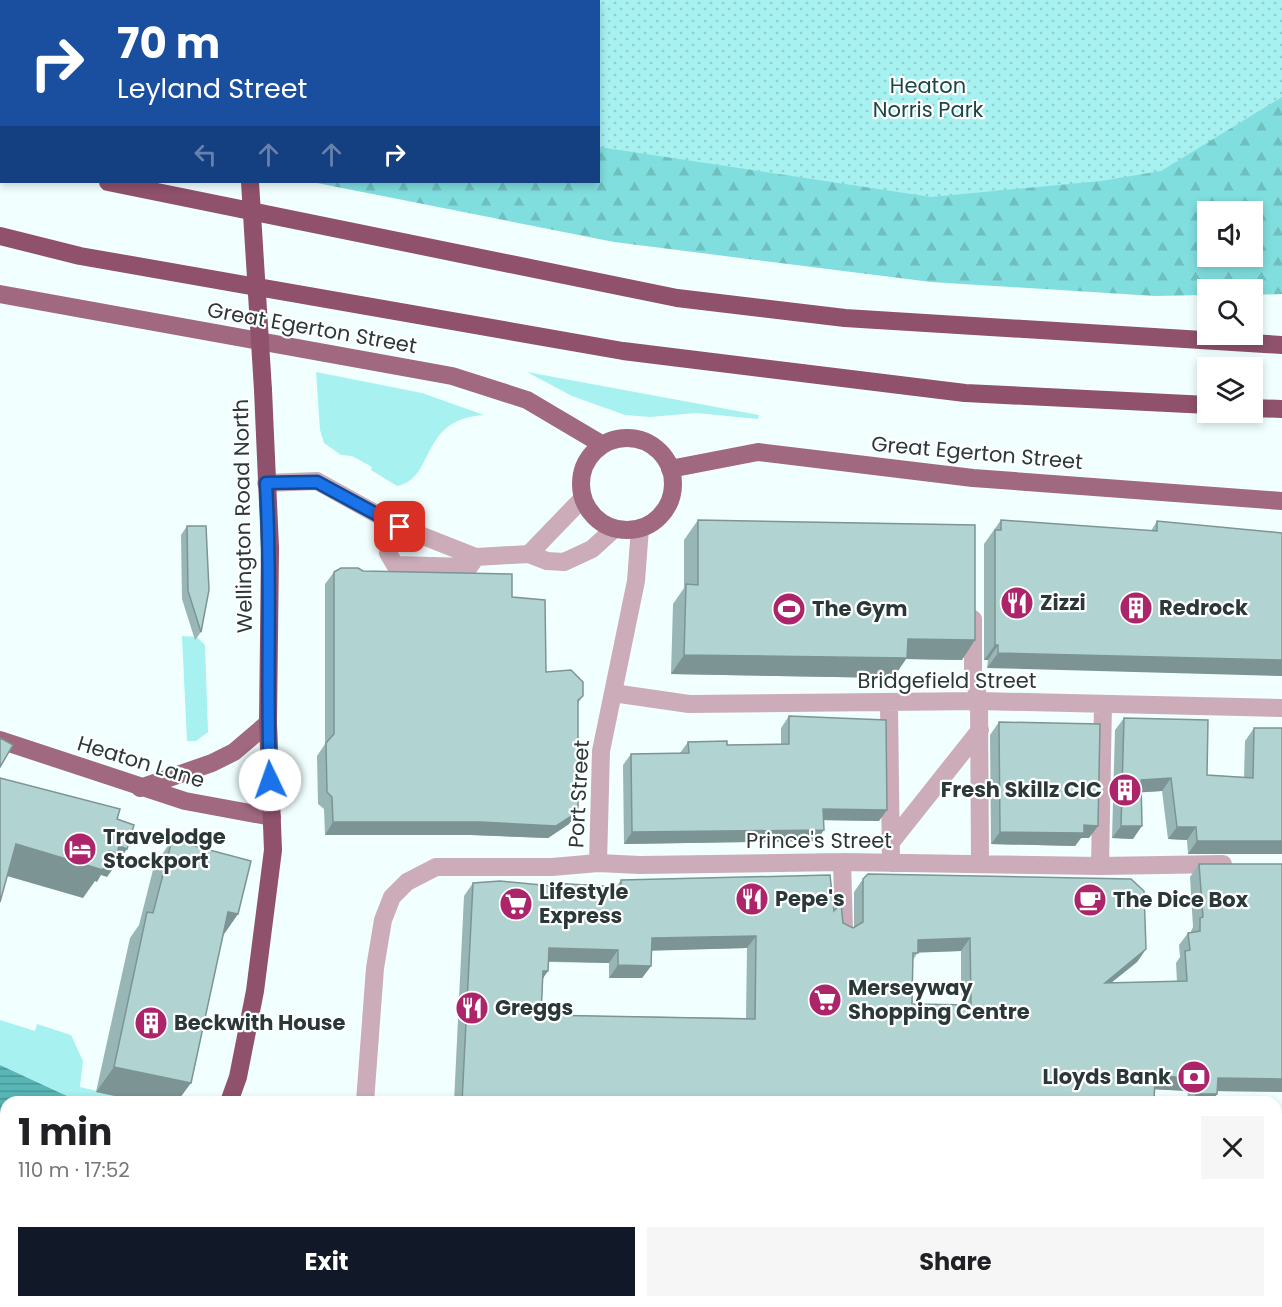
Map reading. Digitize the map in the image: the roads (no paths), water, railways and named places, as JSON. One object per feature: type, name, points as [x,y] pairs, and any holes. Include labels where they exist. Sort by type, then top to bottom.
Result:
[{"type":"highway","points":[[113,183],[677,298],[856,319],[1282,345]]},
{"type":"highway","name":"Wellington Road North","points":[[231,1096],[238,1077],[255,991],[273,850],[268,723],[270,548],[250,183]]},
{"type":"highway","points":[[0,236],[80,256],[623,351],[965,393],[1197,404]]},
{"type":"highway","points":[[1263,408],[1282,409]]},
{"type":"main road","name":"Great Egerton Street","points":[[0,294],[452,376],[527,400],[603,445]]},
{"type":"main road","points":[[628,438],[642,441],[664,457],[673,483],[664,511],[654,521],[640,528],[614,529],[595,517],[583,498],[581,483],[583,468],[591,455],[603,445],[628,438]]},
{"type":"main road","name":"Great Egerton Street","points":[[670,469],[758,452],[973,478],[1282,501]]},
{"type":"main road","points":[[140,788],[212,763],[234,752],[268,723]]},
{"type":"main road","name":"Heaton Lane","points":[[0,740],[184,801],[272,817]]},
{"type":"street","points":[[266,483],[317,482],[400,527],[476,557],[529,554],[546,561],[564,562],[592,549],[614,529]]},
{"type":"street","points":[[529,554],[583,498]]},
{"type":"street","points":[[400,527],[388,553],[395,565],[469,567],[476,557]]},
{"type":"street","name":"Port Street","points":[[598,863],[601,751],[636,581],[640,528]]},
{"type":"street","points":[[973,603],[973,673],[979,701],[980,730],[981,863]]},
{"type":"street","name":"Bridgefield Street","points":[[613,693],[689,704],[889,704],[979,701],[1282,708]]},
{"type":"street","points":[[889,704],[891,863]]},
{"type":"street","points":[[1100,866],[1103,705]]},
{"type":"street","points":[[892,841],[980,730]]},
{"type":"street","points":[[842,862],[844,930]]},
{"type":"street","name":"Prince's Street","points":[[365,1096],[375,968],[383,920],[392,897],[407,882],[436,867],[552,867],[598,863],[640,865],[842,862],[1100,866],[1240,864]]},
{"type":"place","name":"Zizzi","points":[[1017,603]]},
{"type":"place","name":"Redrock","points":[[1136,608]]},
{"type":"place","name":"The Gym","points":[[789,609]]},
{"type":"place","name":"Fresh Skillz CIC","points":[[1125,790]]},
{"type":"place","name":"Travelodge Stockport","points":[[80,849]]},
{"type":"place","name":"Pepe's","points":[[752,899]]},
{"type":"place","name":"The Dice Box","points":[[1090,900]]},
{"type":"place","name":"Lifestyle Express","points":[[516,904]]},
{"type":"place","name":"Merseyway Shopping Centre","points":[[825,1000]]},
{"type":"place","name":"Greggs","points":[[472,1008]]},
{"type":"place","name":"Beckwith House","points":[[151,1023]]},
{"type":"place","name":"Lloyds Bank","points":[[1194,1077]]},
{"type":"park label","name":"Heaton Norris Park","points":[[928,98]]}]
